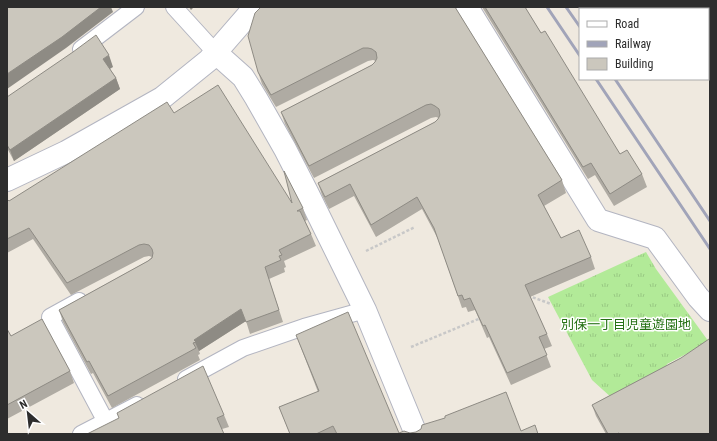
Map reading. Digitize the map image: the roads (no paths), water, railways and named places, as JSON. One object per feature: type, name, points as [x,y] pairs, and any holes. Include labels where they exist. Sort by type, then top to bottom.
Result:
[{"type":"street","points":[[7,180],[66,152],[162,98],[208,60],[255,7]]},
{"type":"street","points":[[467,7],[598,220],[655,238],[698,297],[710,310]]},
{"type":"street","points":[[215,52],[243,77],[277,118],[314,188],[342,262],[365,310],[416,434]]},
{"type":"lane","points":[[72,56],[136,7]]},
{"type":"lane","points":[[174,7],[215,52]]},
{"type":"lane","points":[[92,295],[50,317],[106,422]]},
{"type":"lane","points":[[173,386],[243,348],[304,327],[365,310]]},
{"type":"lane","points":[[81,434],[153,397]]},
{"type":"railway","points":[[547,7],[579,55]]},
{"type":"railway","points":[[566,7],[579,26]]},
{"type":"railway","points":[[597,80],[710,249]]},
{"type":"railway","points":[[616,80],[710,221]]},
{"type":"park label","name":"別保一丁目児童遊園地","points":[[626,324]]}]
